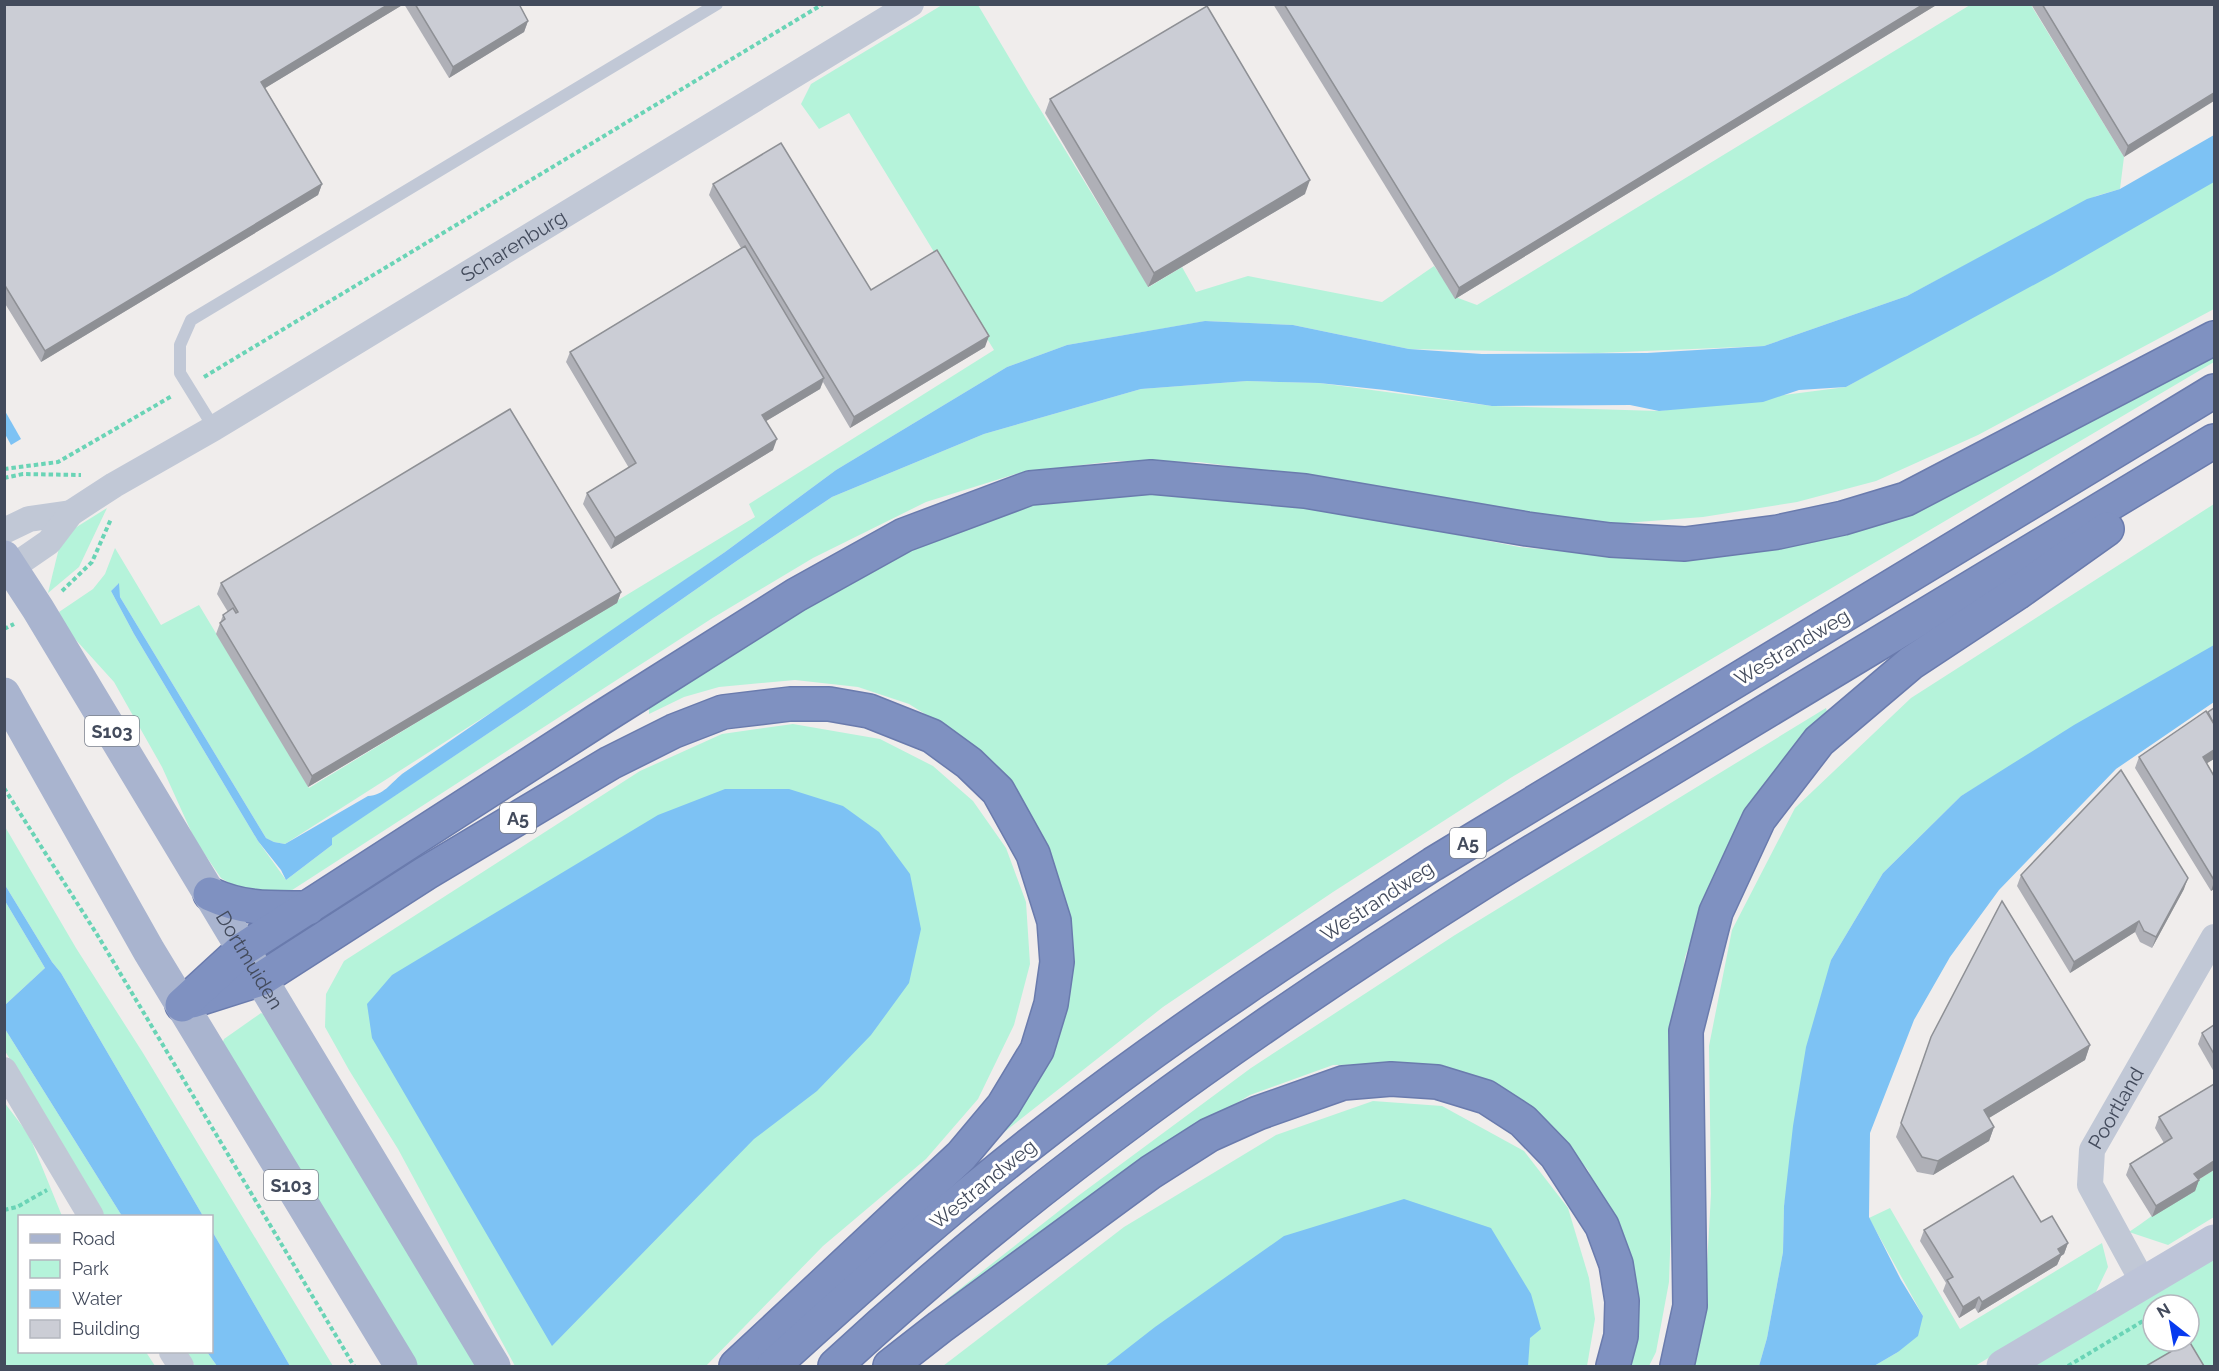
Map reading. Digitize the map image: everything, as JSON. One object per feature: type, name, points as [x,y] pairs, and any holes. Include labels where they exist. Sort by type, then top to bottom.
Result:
[{"type":"highway","name":"A5","points":[[243,949],[608,713],[796,595],[904,535],[1030,488],[1151,477],[1305,491],[1527,529],[1610,540],[1685,544],[1778,532],[1843,518],[1906,499],[2214,338]]},
{"type":"highway","name":"Westrandweg","points":[[773,1366],[931,1227],[1055,1125],[1162,1046],[1328,932],[1443,858],[2214,391]]},
{"type":"highway","name":"A5","points":[[835,1366],[966,1253],[1072,1166],[1224,1054],[1353,966],[1479,885],[2214,441]]},
{"type":"highway","points":[[1677,1366],[1690,1306],[1686,1032],[1716,912],[1759,819],[1819,741],[1911,663],[2017,593],[2214,452]]},
{"type":"highway","name":"A5","points":[[261,980],[426,873],[610,764],[674,731],[723,712],[790,704],[829,704],[869,711],[932,736],[969,763],[998,791],[1033,854],[1054,921],[1057,962],[1052,1004],[1037,1050],[1004,1106],[962,1156],[736,1366]]},
{"type":"highway","points":[[210,894],[230,903],[247,907],[308,908]]},
{"type":"highway","points":[[182,1005],[243,949]]},
{"type":"highway","points":[[182,1005],[261,980]]},
{"type":"highway","points":[[890,1366],[1152,1172],[1209,1135],[1258,1113],[1343,1083],[1391,1079],[1437,1082],[1486,1097],[1523,1121],[1556,1155],[1602,1226],[1616,1264],[1622,1301],[1621,1336],[1613,1366]]},
{"type":"main road","name":"Dortmuiden","points":[[7,566],[38,609],[494,1366]]},
{"type":"main road","name":"S103","points":[[4,694],[132,921],[401,1366]]},
{"type":"main road","points":[[2003,1366],[2214,1241]]},
{"type":"street","name":"Scharenburg","points":[[7,566],[49,542],[71,513],[114,485],[214,428],[911,4]]},
{"type":"street","points":[[4,531],[29,519],[71,513]]},
{"type":"street","name":"Poortland","points":[[2144,1284],[2090,1185],[2092,1150],[2214,937]]},
{"type":"street","points":[[4,1070],[90,1215]]},
{"type":"street","points":[[173,1353],[181,1366]]},
{"type":"lane","points":[[214,428],[180,374],[180,345],[191,320],[717,4]]},
{"type":"path","points":[[4,470],[58,462],[188,387],[823,4]]},
{"type":"path","points":[[4,478],[23,474],[93,475],[114,485],[116,508],[92,562],[65,589],[38,609],[4,629]]},
{"type":"path","points":[[4,788],[98,936],[354,1366]]},
{"type":"path","points":[[4,1210],[17,1207],[68,1178]]},
{"type":"path","points":[[2068,1366],[2141,1322]]},
{"type":"green space","points":[[942,5],[978,5],[1149,287],[1182,267],[1196,292],[1248,276],[1382,302],[1434,266],[1458,298],[1477,305],[1970,5],[2031,5],[2124,157],[2120,189],[2096,196],[1907,296],[1764,346],[1597,353],[1409,349],[1293,325],[1206,321],[1067,345],[1007,367],[836,470],[725,552],[542,680],[285,844],[266,838],[120,597],[118,584],[111,591],[134,634],[258,841],[286,880],[332,845],[331,838],[526,708],[832,497],[984,434],[1141,389],[1247,381],[1319,383],[1492,406],[1659,411],[1846,387],[2214,181],[2214,309],[1978,435],[1876,481],[1797,502],[1703,517],[1599,525],[1321,478],[1199,462],[1114,461],[1019,473],[926,502],[813,558],[711,619],[286,894],[242,891],[221,878],[195,840],[162,767],[114,682],[66,629],[59,612],[93,589],[105,574],[115,548],[161,625],[199,605],[309,788],[755,517],[749,504],[994,350],[849,113],[819,129],[801,104],[811,84]]},
{"type":"green space","points":[[2214,350],[2214,362],[1512,777],[1333,892],[1163,1007],[984,1148],[1029,1092],[1065,916],[957,734],[909,704],[858,687],[795,680],[719,687],[684,697],[649,714],[649,699],[934,533],[1020,505],[1109,491],[1287,501],[1519,547],[1632,558],[1712,554],[1817,536]]},
{"type":"green space","points":[[2214,504],[2214,646],[1961,796],[1883,873],[1831,960],[1784,1206],[1783,1252],[1767,1338],[1759,1366],[1687,1366],[1705,1301],[1711,1194],[1709,1046],[1732,930],[1795,808],[1911,698]]},
{"type":"green space","points":[[107,508],[79,567],[48,593],[59,548],[75,528]]},
{"type":"green space","points":[[1826,708],[1828,716],[1766,784],[1724,853],[1685,957],[1673,1043],[1673,1168],[1669,1282],[1656,1352],[1649,1366],[1621,1366],[1612,1227],[1588,1170],[1539,1117],[1476,1080],[1414,1064],[1333,1065],[1250,1095],[1192,1130],[942,1303],[1078,1196],[1251,1068],[1455,935]]},
{"type":"green space","points":[[793,724],[880,739],[933,766],[973,801],[1006,848],[1026,902],[1030,964],[1014,1025],[978,1099],[926,1159],[823,1246],[706,1366],[515,1366],[398,1149],[325,1027],[326,994],[344,961],[640,771],[722,734]]},
{"type":"green space","points":[[4,825],[76,948],[143,1053],[333,1366],[290,1366],[213,1233],[213,1215],[202,1215],[61,973],[5,885]]},
{"type":"green space","points":[[5,901],[45,968],[5,1005]]},
{"type":"green space","points":[[261,1013],[270,1018],[480,1366],[411,1366],[220,1049],[224,1039]]},
{"type":"green space","points":[[5,1029],[121,1215],[103,1215],[5,1051]]},
{"type":"green space","points":[[1373,1101],[1442,1106],[1524,1151],[1568,1208],[1589,1278],[1595,1319],[1587,1366],[943,1366],[1124,1227],[1276,1135]]},
{"type":"green space","points":[[4,1102],[29,1135],[62,1215],[18,1215],[18,1353],[147,1353],[155,1366],[5,1366]]},
{"type":"green space","points":[[2214,1170],[2214,1217],[2168,1245],[2129,1232],[2192,1185]]},
{"type":"green space","points":[[1890,1208],[1960,1329],[2102,1243],[2108,1267],[2095,1294],[1975,1366],[1874,1366],[1898,1352],[1923,1316],[1869,1218]]},
{"type":"green space","points":[[2214,1256],[2214,1366],[2033,1366],[2141,1300],[2141,1353],[2201,1353],[2201,1293],[2153,1293]]},
{"type":"green space","points":[[187,1353],[208,1353],[217,1366],[195,1366]]},
{"type":"water","points":[[2214,135],[2214,182],[2054,274],[1846,387],[1799,390],[1763,402],[1659,411],[1630,405],[1492,406],[1319,383],[1247,381],[1141,389],[984,434],[832,497],[526,708],[332,838],[332,845],[286,880],[258,841],[134,634],[111,591],[119,583],[120,597],[266,838],[285,844],[368,796],[383,791],[402,774],[725,552],[836,470],[1007,367],[1067,345],[1205,321],[1293,325],[1409,349],[1482,354],[1647,353],[1764,346],[1907,296],[2087,199],[2120,189]]},
{"type":"water","points":[[5,411],[21,439],[11,445],[5,434]]},
{"type":"water","points":[[2214,645],[2214,702],[2116,769],[1999,890],[1950,957],[1914,1020],[1870,1133],[1869,1217],[1901,1280],[1923,1316],[1918,1336],[1898,1352],[1874,1366],[1759,1366],[1767,1338],[1783,1252],[1784,1206],[1793,1126],[1806,1047],[1831,960],[1883,873],[1961,796],[2074,725]]},
{"type":"water","points":[[725,789],[789,789],[843,806],[879,832],[910,874],[921,929],[909,983],[871,1035],[817,1091],[754,1139],[552,1346],[372,1038],[367,1004],[392,975],[658,815]]},
{"type":"water","points":[[5,885],[61,973],[202,1215],[121,1215],[5,1029],[5,1005],[45,968],[5,901]]},
{"type":"water","points":[[1404,1199],[1491,1228],[1531,1294],[1541,1329],[1530,1338],[1528,1366],[1105,1366],[1155,1327],[1284,1236]]},
{"type":"water","points":[[213,1233],[290,1366],[217,1366],[208,1353],[213,1353]]},
{"type":"building","points":[[4,4],[389,4],[261,82],[322,184],[45,351],[4,284]]},
{"type":"building","points":[[415,4],[519,4],[528,21],[453,67]]},
{"type":"building","points":[[1284,4],[1924,4],[1459,288]]},
{"type":"building","points":[[2042,4],[2214,4],[2214,93],[2128,146]]},
{"type":"building","points":[[1207,6],[1310,180],[1154,273],[1050,99]]},
{"type":"building","points":[[781,143],[871,290],[937,250],[989,336],[854,417],[713,184]]},
{"type":"building","points":[[745,246],[824,378],[762,415],[777,439],[615,538],[587,493],[636,463],[570,352]]},
{"type":"building","points":[[510,409],[621,592],[312,776],[220,623],[225,619],[223,615],[233,608],[236,613],[238,612],[221,583]]},
{"type":"building","points":[[2214,708],[2214,724],[2208,712]]},
{"type":"building","points":[[2206,711],[2214,724],[2214,750],[2203,757],[2214,776],[2214,880],[2139,757]]},
{"type":"building","points":[[2121,770],[2188,878],[2156,937],[2144,931],[2139,921],[2074,962],[2021,875]]},
{"type":"building","points":[[2002,901],[2090,1045],[1984,1110],[1994,1127],[1938,1161],[1922,1157],[1901,1123],[1931,1037]]},
{"type":"building","points":[[2214,1025],[2214,1054],[2202,1033]]},
{"type":"building","points":[[2214,1084],[2214,1161],[2194,1174],[2199,1180],[2156,1206],[2130,1164],[2172,1138],[2159,1117]]},
{"type":"building","points":[[2013,1176],[2041,1222],[2052,1216],[2068,1243],[2058,1249],[2061,1254],[1982,1302],[1979,1297],[1963,1307],[1947,1280],[1953,1277],[1924,1230]]},
{"type":"building","points":[[2168,1353],[2196,1353],[2204,1366],[2146,1366]]}]
